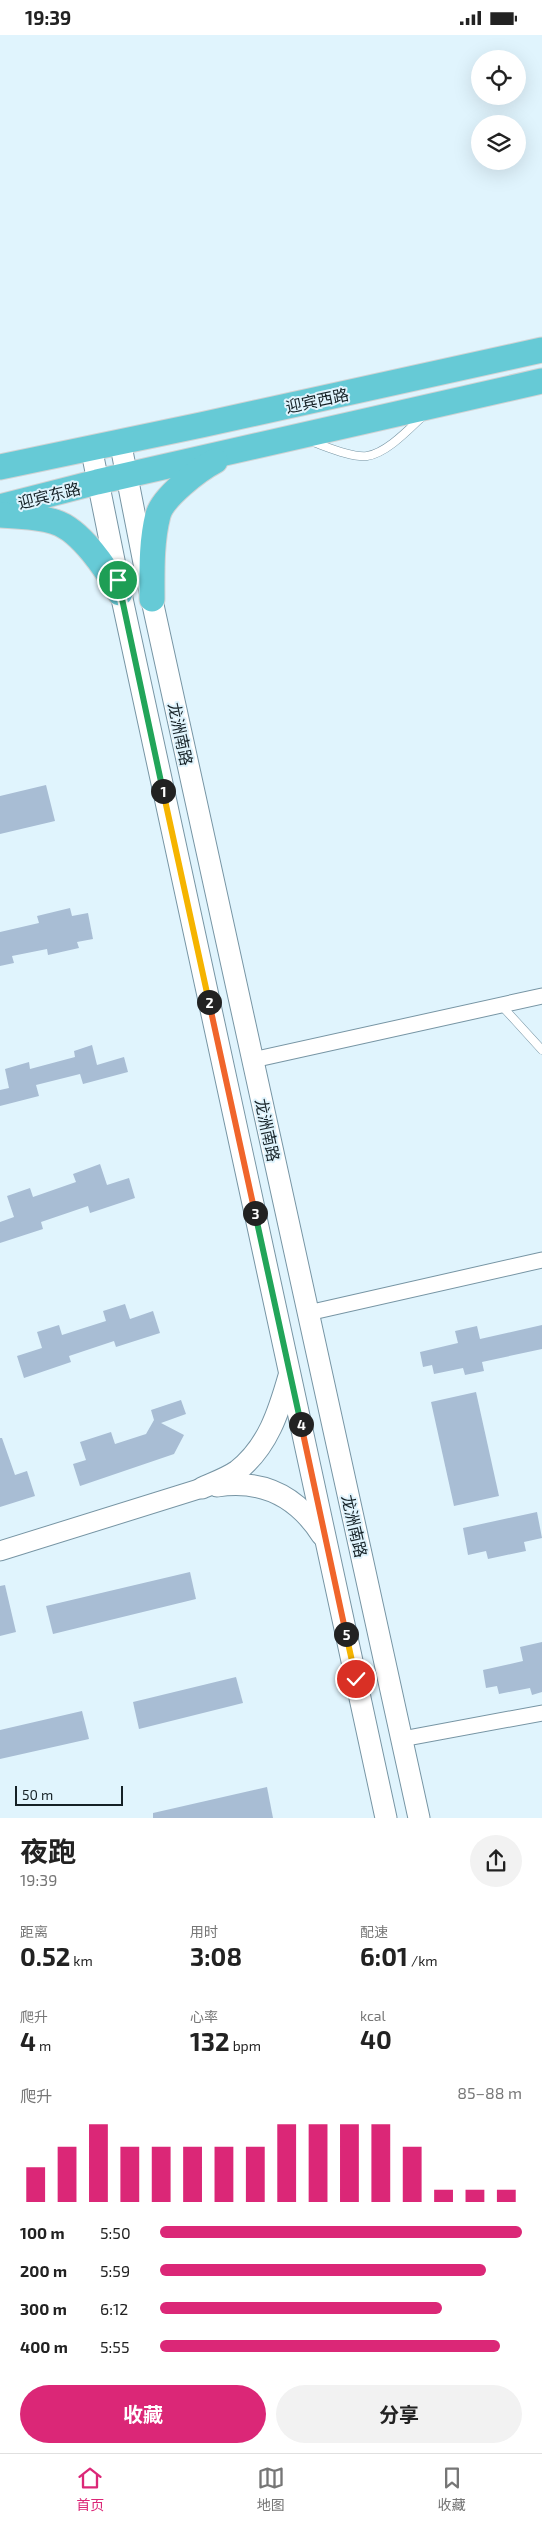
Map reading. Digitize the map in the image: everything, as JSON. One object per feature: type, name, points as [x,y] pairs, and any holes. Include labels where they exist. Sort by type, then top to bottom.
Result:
[{"type":"highway","name":"迎宾西路","points":[[91,447],[542,350]]},
{"type":"highway","name":"迎宾西路","points":[[97,482],[542,381]]},
{"type":"highway","points":[[0,467],[91,447]]},
{"type":"highway","points":[[152,599],[153,547],[158,513],[175,492],[198,470],[230,452]]},
{"type":"highway","name":"迎宾东路","points":[[0,507],[97,482]]},
{"type":"highway","points":[[0,515],[56,522],[81,540],[106,567],[120,593]]},
{"type":"main road","name":"龙洲南路","points":[[120,441],[152,599],[420,1818]]},
{"type":"main road","name":"龙洲南路","points":[[91,447],[120,593],[386,1818]]},
{"type":"main road","points":[[202,1489],[237,1471],[260,1447],[277,1419],[290,1372]]},
{"type":"main road","points":[[202,1489],[238,1483],[266,1487],[287,1498],[312,1519],[326,1540]]},
{"type":"street","points":[[253,1060],[542,996]]},
{"type":"street","points":[[308,1313],[542,1260]]},
{"type":"street","points":[[0,1551],[202,1489]]},
{"type":"street","points":[[402,1739],[542,1713]]},
{"type":"lane","points":[[299,437],[339,451],[366,456],[394,443],[434,406]]},
{"type":"lane","points":[[501,1005],[542,1050]]},
{"type":"building","points":[[46,785],[55,821],[0,834],[0,796]]},
{"type":"building","points":[[70,908],[72,916],[88,913],[93,939],[77,942],[79,948],[48,955],[47,949],[12,956],[14,963],[0,966],[0,932],[39,923],[37,916]]},
{"type":"building","points":[[92,1045],[97,1065],[124,1057],[128,1072],[83,1084],[80,1074],[36,1085],[39,1096],[0,1106],[0,1090],[9,1088],[5,1069],[29,1062],[30,1069],[75,1057],[74,1051]]},
{"type":"building","points":[[100,1164],[107,1185],[129,1178],[135,1198],[90,1213],[88,1206],[41,1222],[43,1229],[0,1243],[0,1222],[14,1217],[7,1196],[30,1188],[33,1197],[76,1182],[73,1174]]},
{"type":"building","points":[[125,1304],[130,1319],[153,1311],[160,1333],[116,1347],[114,1341],[69,1356],[71,1362],[24,1378],[17,1356],[42,1348],[37,1332],[59,1325],[62,1335],[106,1321],[103,1311]]},
{"type":"building","points":[[542,1325],[542,1349],[482,1362],[484,1371],[465,1375],[463,1368],[434,1374],[432,1365],[423,1367],[420,1352],[458,1343],[455,1331],[477,1326],[480,1339]]},
{"type":"building","points":[[476,1392],[499,1496],[454,1506],[431,1402]]},
{"type":"building","points":[[181,1400],[186,1414],[161,1423],[184,1435],[174,1454],[80,1486],[73,1464],[86,1460],[80,1442],[111,1432],[115,1444],[146,1434],[154,1420],[151,1410]]},
{"type":"building","points":[[0,1438],[2,1438],[15,1475],[27,1471],[35,1496],[0,1507]]},
{"type":"building","points":[[537,1512],[542,1538],[524,1542],[526,1551],[488,1559],[486,1551],[468,1555],[463,1528]]},
{"type":"building","points":[[190,1572],[196,1599],[53,1634],[46,1606]]},
{"type":"building","points":[[5,1585],[16,1632],[0,1636],[0,1586]]},
{"type":"building","points":[[542,1642],[542,1692],[532,1695],[530,1688],[499,1694],[497,1686],[486,1688],[483,1670],[523,1661],[520,1647]]},
{"type":"building","points":[[236,1677],[243,1703],[139,1729],[133,1702]]},
{"type":"building","points":[[82,1711],[89,1739],[0,1759],[0,1730]]},
{"type":"building","points":[[267,1787],[273,1818],[153,1818],[153,1813]]},
{"type":"route","points":[[118,580],[356,1679]]}]
